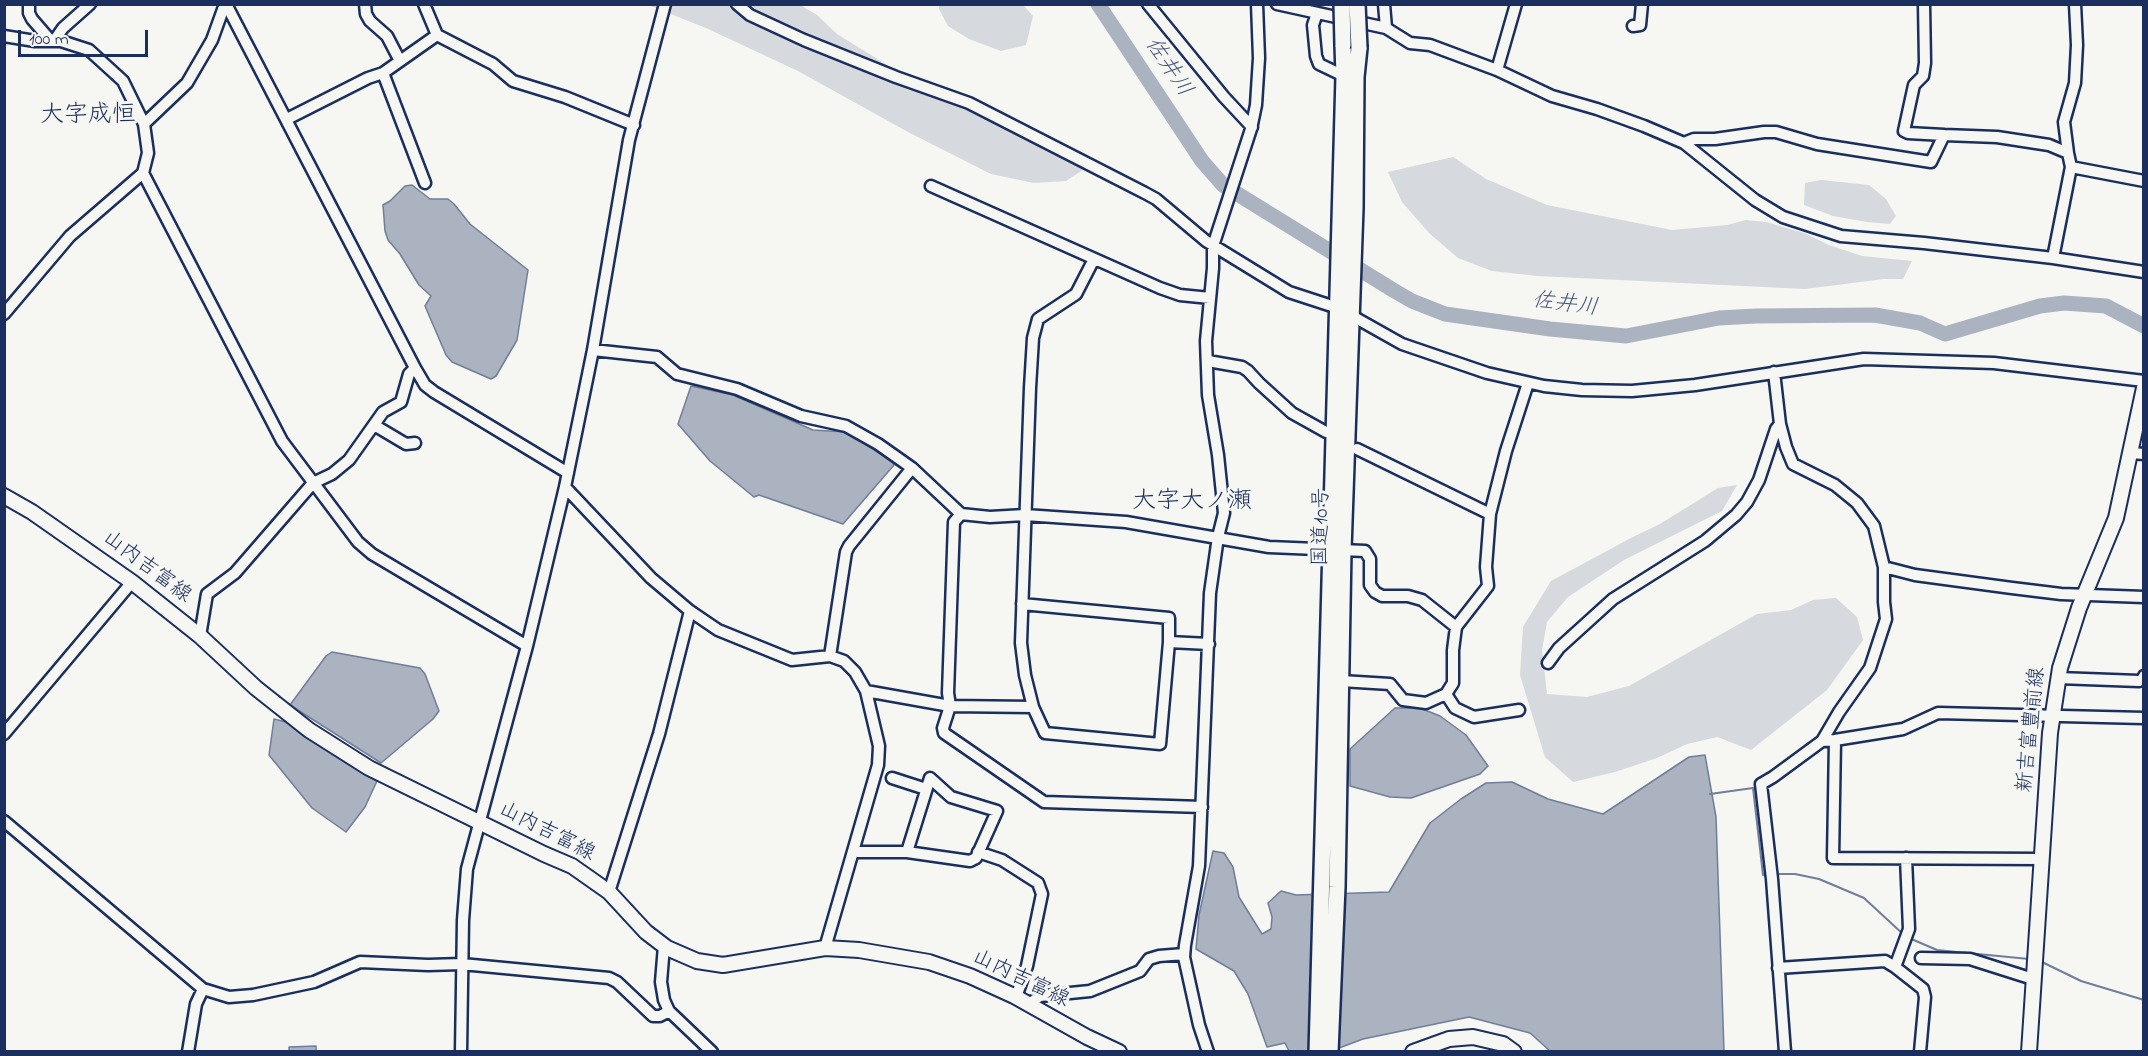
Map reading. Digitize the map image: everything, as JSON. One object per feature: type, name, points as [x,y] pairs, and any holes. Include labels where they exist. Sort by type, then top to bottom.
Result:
[{"type":"highway","name":"国道10号","points":[[1342,4],[1348,207]]},
{"type":"highway","name":"国道10号","points":[[1330,1052],[1330,887],[1342,300],[1359,48],[1357,4]]},
{"type":"highway","name":"国道10号","points":[[1317,1052],[1330,887],[1341,681],[1336,550],[1352,316],[1342,300]]},
{"type":"main road","name":"新吉富豊前線","points":[[2032,1051],[2033,979],[2053,716],[2058,678],[2079,608],[2116,518],[2137,454],[2144,388]]},
{"type":"main road","name":"山内吉富線","points":[[4,496],[32,512],[132,582],[200,636],[256,688],[309,730],[369,768],[572,866],[609,892],[646,932],[664,946],[697,961],[723,964],[825,948],[859,950],[928,962],[970,976],[1016,997],[1115,1051]]},
{"type":"main road","points":[[1413,1052],[1449,1039],[1473,1037],[1503,1044],[1514,1052]]},
{"type":"street","points":[[29,4],[32,19],[53,41]]},
{"type":"street","points":[[53,41],[63,28],[90,4]]},
{"type":"street","points":[[144,124],[187,83],[212,40],[226,4]]},
{"type":"street","points":[[226,4],[425,385],[568,473]]},
{"type":"street","points":[[365,4],[366,14],[370,21],[387,36],[400,61]]},
{"type":"street","points":[[424,4],[437,35],[493,64],[513,81],[565,97],[634,125]]},
{"type":"street","points":[[461,1052],[462,964],[467,868],[527,646],[565,487],[593,350],[634,125],[665,4]]},
{"type":"street","points":[[737,4],[750,15],[804,40],[896,77],[950,95],[1156,199],[1193,232],[1215,241],[1289,292],[1342,300]]},
{"type":"street","points":[[1148,4],[1238,114],[1250,132]]},
{"type":"street","points":[[1208,1052],[1199,1025],[1184,954],[1199,866],[1210,593],[1224,513],[1218,455],[1208,395],[1206,341],[1215,241],[1250,132],[1259,73],[1257,4]]},
{"type":"street","points":[[1277,4],[1386,28],[1410,43],[1430,45],[1497,70],[1552,96],[1608,113],[1684,143],[1747,194],[1783,217],[1841,236],[2053,258],[2144,273]]},
{"type":"street","points":[[1384,4],[1386,28]]},
{"type":"street","points":[[1497,70],[1516,4]]},
{"type":"street","points":[[1633,26],[1640,25],[1642,4]]},
{"type":"street","points":[[1924,4],[1923,76],[1914,85],[1904,131],[1908,134],[2021,140],[2049,145],[2068,153]]},
{"type":"street","points":[[2053,258],[2071,167],[2064,122],[2074,83],[2075,4]]},
{"type":"street","points":[[1317,13],[1313,25],[1319,64],[1344,76]]},
{"type":"street","points":[[287,119],[368,78],[383,73],[437,35]]},
{"type":"street","points":[[4,36],[35,42],[61,40],[89,50],[123,81],[144,124],[148,153],[143,173],[70,236],[4,314]]},
{"type":"street","points":[[383,73],[425,183]]},
{"type":"street","points":[[1684,143],[1776,132],[1817,144],[1930,162],[1944,135]]},
{"type":"street","points":[[2071,167],[2144,181]]},
{"type":"street","points":[[143,173],[282,441],[358,542],[372,554],[527,646]]},
{"type":"street","points":[[931,186],[1180,295],[1210,298]]},
{"type":"street","points":[[1022,604],[1169,618],[1160,744],[1045,733],[1033,707],[1022,650],[1022,604],[1030,388],[1035,327],[1038,319],[1076,294],[1094,259]]},
{"type":"street","points":[[1352,316],[1402,344],[1477,370],[1527,383],[1564,389],[1632,391],[1695,385],[1864,359],[1956,361],[2032,367],[2144,381]]},
{"type":"street","points":[[593,350],[657,357],[677,374],[737,389],[801,416],[846,426],[878,444],[912,468],[961,514],[990,517],[1025,515],[1126,522],[1269,547],[1368,553],[1370,585],[1375,592],[1382,596],[1408,596],[1422,600],[1456,627]]},
{"type":"street","points":[[1208,361],[1248,371],[1292,413],[1326,432]]},
{"type":"street","points":[[200,636],[207,594],[235,573],[313,483],[332,474],[349,460],[383,412],[401,402],[409,374],[415,368]]},
{"type":"street","points":[[1774,372],[1780,424],[1793,464],[1835,485],[1857,503],[1874,526],[1884,567],[1886,619],[1870,668],[1822,741],[1761,784],[1772,879],[1785,1052]]},
{"type":"street","points":[[1341,681],[1390,684],[1403,700],[1426,703],[1446,694],[1453,683],[1456,627],[1488,586],[1486,567],[1490,514],[1527,383]]},
{"type":"street","points":[[1548,663],[1559,648],[1613,599],[1705,542],[1736,515],[1747,502],[1759,480],[1776,429],[1780,424]]},
{"type":"street","points":[[374,425],[406,444],[415,443]]},
{"type":"street","points":[[1357,449],[1490,514]]},
{"type":"street","points":[[830,656],[846,552],[912,468]]},
{"type":"street","points":[[565,487],[651,578],[690,611],[718,630],[792,660],[830,656],[844,661],[855,672],[866,691],[879,746],[878,765],[825,948]]},
{"type":"street","points":[[961,514],[954,522],[948,693],[950,706],[943,728],[944,733],[1044,802],[1202,807]]},
{"type":"street","points":[[1884,567],[1915,574],[2012,588],[2144,597]]},
{"type":"street","points":[[4,734],[132,582]]},
{"type":"street","points":[[609,892],[659,734],[690,611]]},
{"type":"street","points":[[1169,642],[1209,644]]},
{"type":"street","points":[[2058,678],[2139,681],[2144,675]]},
{"type":"street","points":[[866,691],[950,706],[1033,707]]},
{"type":"street","points":[[1446,694],[1455,708],[1474,717],[1519,710]]},
{"type":"street","points":[[1822,741],[1903,729],[1938,713],[2144,718]]},
{"type":"street","points":[[1835,740],[1833,858],[2042,859]]},
{"type":"street","points":[[892,777],[926,789]]},
{"type":"street","points":[[853,852],[907,852],[970,861],[976,858],[997,811],[951,797],[930,778],[907,852]]},
{"type":"street","points":[[4,821],[203,989],[230,997],[253,995],[314,982],[360,962],[462,964],[609,978],[617,982],[653,1016],[660,1016],[669,1011]]},
{"type":"street","points":[[978,852],[1002,860],[1038,883],[1042,894],[1027,966],[1016,997]]},
{"type":"street","points":[[1895,967],[1909,929],[1906,858]]},
{"type":"street","points":[[664,946],[661,982],[664,1000],[669,1011],[712,1052]]},
{"type":"street","points":[[1029,1004],[1040,996],[1090,991],[1140,971],[1149,959],[1184,954]]},
{"type":"street","points":[[1921,958],[1970,959],[2033,979]]},
{"type":"street","points":[[1778,968],[1885,961],[1923,989],[1925,997],[1920,1052]]},
{"type":"street","points":[[188,1052],[196,1004],[203,989]]},
{"type":"shaded area","points":[[648,5],[800,5],[817,15],[837,34],[908,78],[976,115],[1058,142],[1086,154],[1090,161],[1086,168],[1066,181],[1034,183],[991,174],[908,132],[798,71],[706,28]]},
{"type":"shaded area","points":[[939,5],[1023,5],[1033,16],[1026,45],[1001,51],[969,39],[948,26]]},
{"type":"shaded area","points":[[1453,157],[1486,179],[1547,205],[1672,230],[1727,225],[1746,220],[1766,222],[1804,233],[1829,245],[1862,256],[1912,261],[1903,279],[1884,279],[1805,289],[1538,276],[1492,271],[1458,258],[1429,233],[1402,202],[1388,172]]},
{"type":"shaded area","points":[[1821,180],[1869,185],[1886,199],[1896,216],[1890,224],[1867,222],[1833,216],[1804,205],[1805,183]]},
{"type":"shaded area","points":[[412,185],[430,199],[448,199],[470,224],[528,270],[517,340],[496,376],[491,379],[452,362],[446,355],[425,306],[431,296],[419,285],[400,254],[388,240],[383,205],[405,186]]},
{"type":"shaded area","points":[[691,386],[733,395],[813,430],[846,432],[892,461],[894,465],[843,524],[759,495],[754,497],[710,461],[678,424]]},
{"type":"shaded area","points":[[1737,485],[1722,511],[1624,560],[1568,597],[1547,622],[1542,650],[1547,694],[1587,697],[1629,686],[1757,614],[1791,610],[1813,600],[1836,598],[1857,617],[1863,640],[1827,690],[1751,750],[1717,737],[1687,744],[1657,758],[1615,772],[1573,782],[1545,757],[1520,675],[1523,627],[1551,581],[1660,524],[1718,488]]},
{"type":"shaded area","points":[[332,652],[420,668],[425,674],[439,711],[433,719],[381,763],[290,705],[326,656]]},
{"type":"shaded area","points":[[1395,708],[1420,708],[1440,716],[1466,735],[1488,766],[1480,774],[1411,798],[1390,797],[1350,786],[1350,749]]},
{"type":"shaded area","points":[[274,719],[286,722],[377,781],[365,807],[346,832],[312,808],[269,755]]},
{"type":"shaded area","points":[[1705,755],[1716,817],[1724,1051],[1550,1051],[1530,1033],[1469,1017],[1363,1039],[1331,1051],[1289,1051],[1285,1043],[1267,1047],[1248,994],[1234,971],[1196,949],[1199,915],[1213,851],[1224,853],[1233,867],[1239,897],[1262,934],[1271,929],[1272,917],[1268,903],[1281,891],[1296,895],[1389,892],[1430,823],[1486,783],[1512,782],[1548,799],[1603,814],[1689,757]]},
{"type":"shaded area","points":[[316,1046],[316,1051],[289,1051],[289,1047]]},
{"type":"waterway","name":"佐井川","points":[[1098,4],[1202,161],[1223,185],[1393,290],[1412,301],[1445,314],[1550,329],[1626,336],[1719,318],[1875,315],[1920,323],[1945,334],[2040,306],[2064,303],[2106,306],[2144,326]]},
{"type":"waterway","points":[[1710,794],[1753,788],[1763,875]]},
{"type":"waterway","points":[[1779,874],[1795,874],[1819,879],[1864,898],[1904,935]]},
{"type":"waterway","points":[[1909,938],[1937,950],[2029,959]]},
{"type":"waterway","points":[[2040,961],[2081,981],[2144,1000]]},
{"type":"district","name":"大字成恒","points":[[88,117]]},
{"type":"district","name":"大字大ノ瀬","points":[[1192,503]]}]
